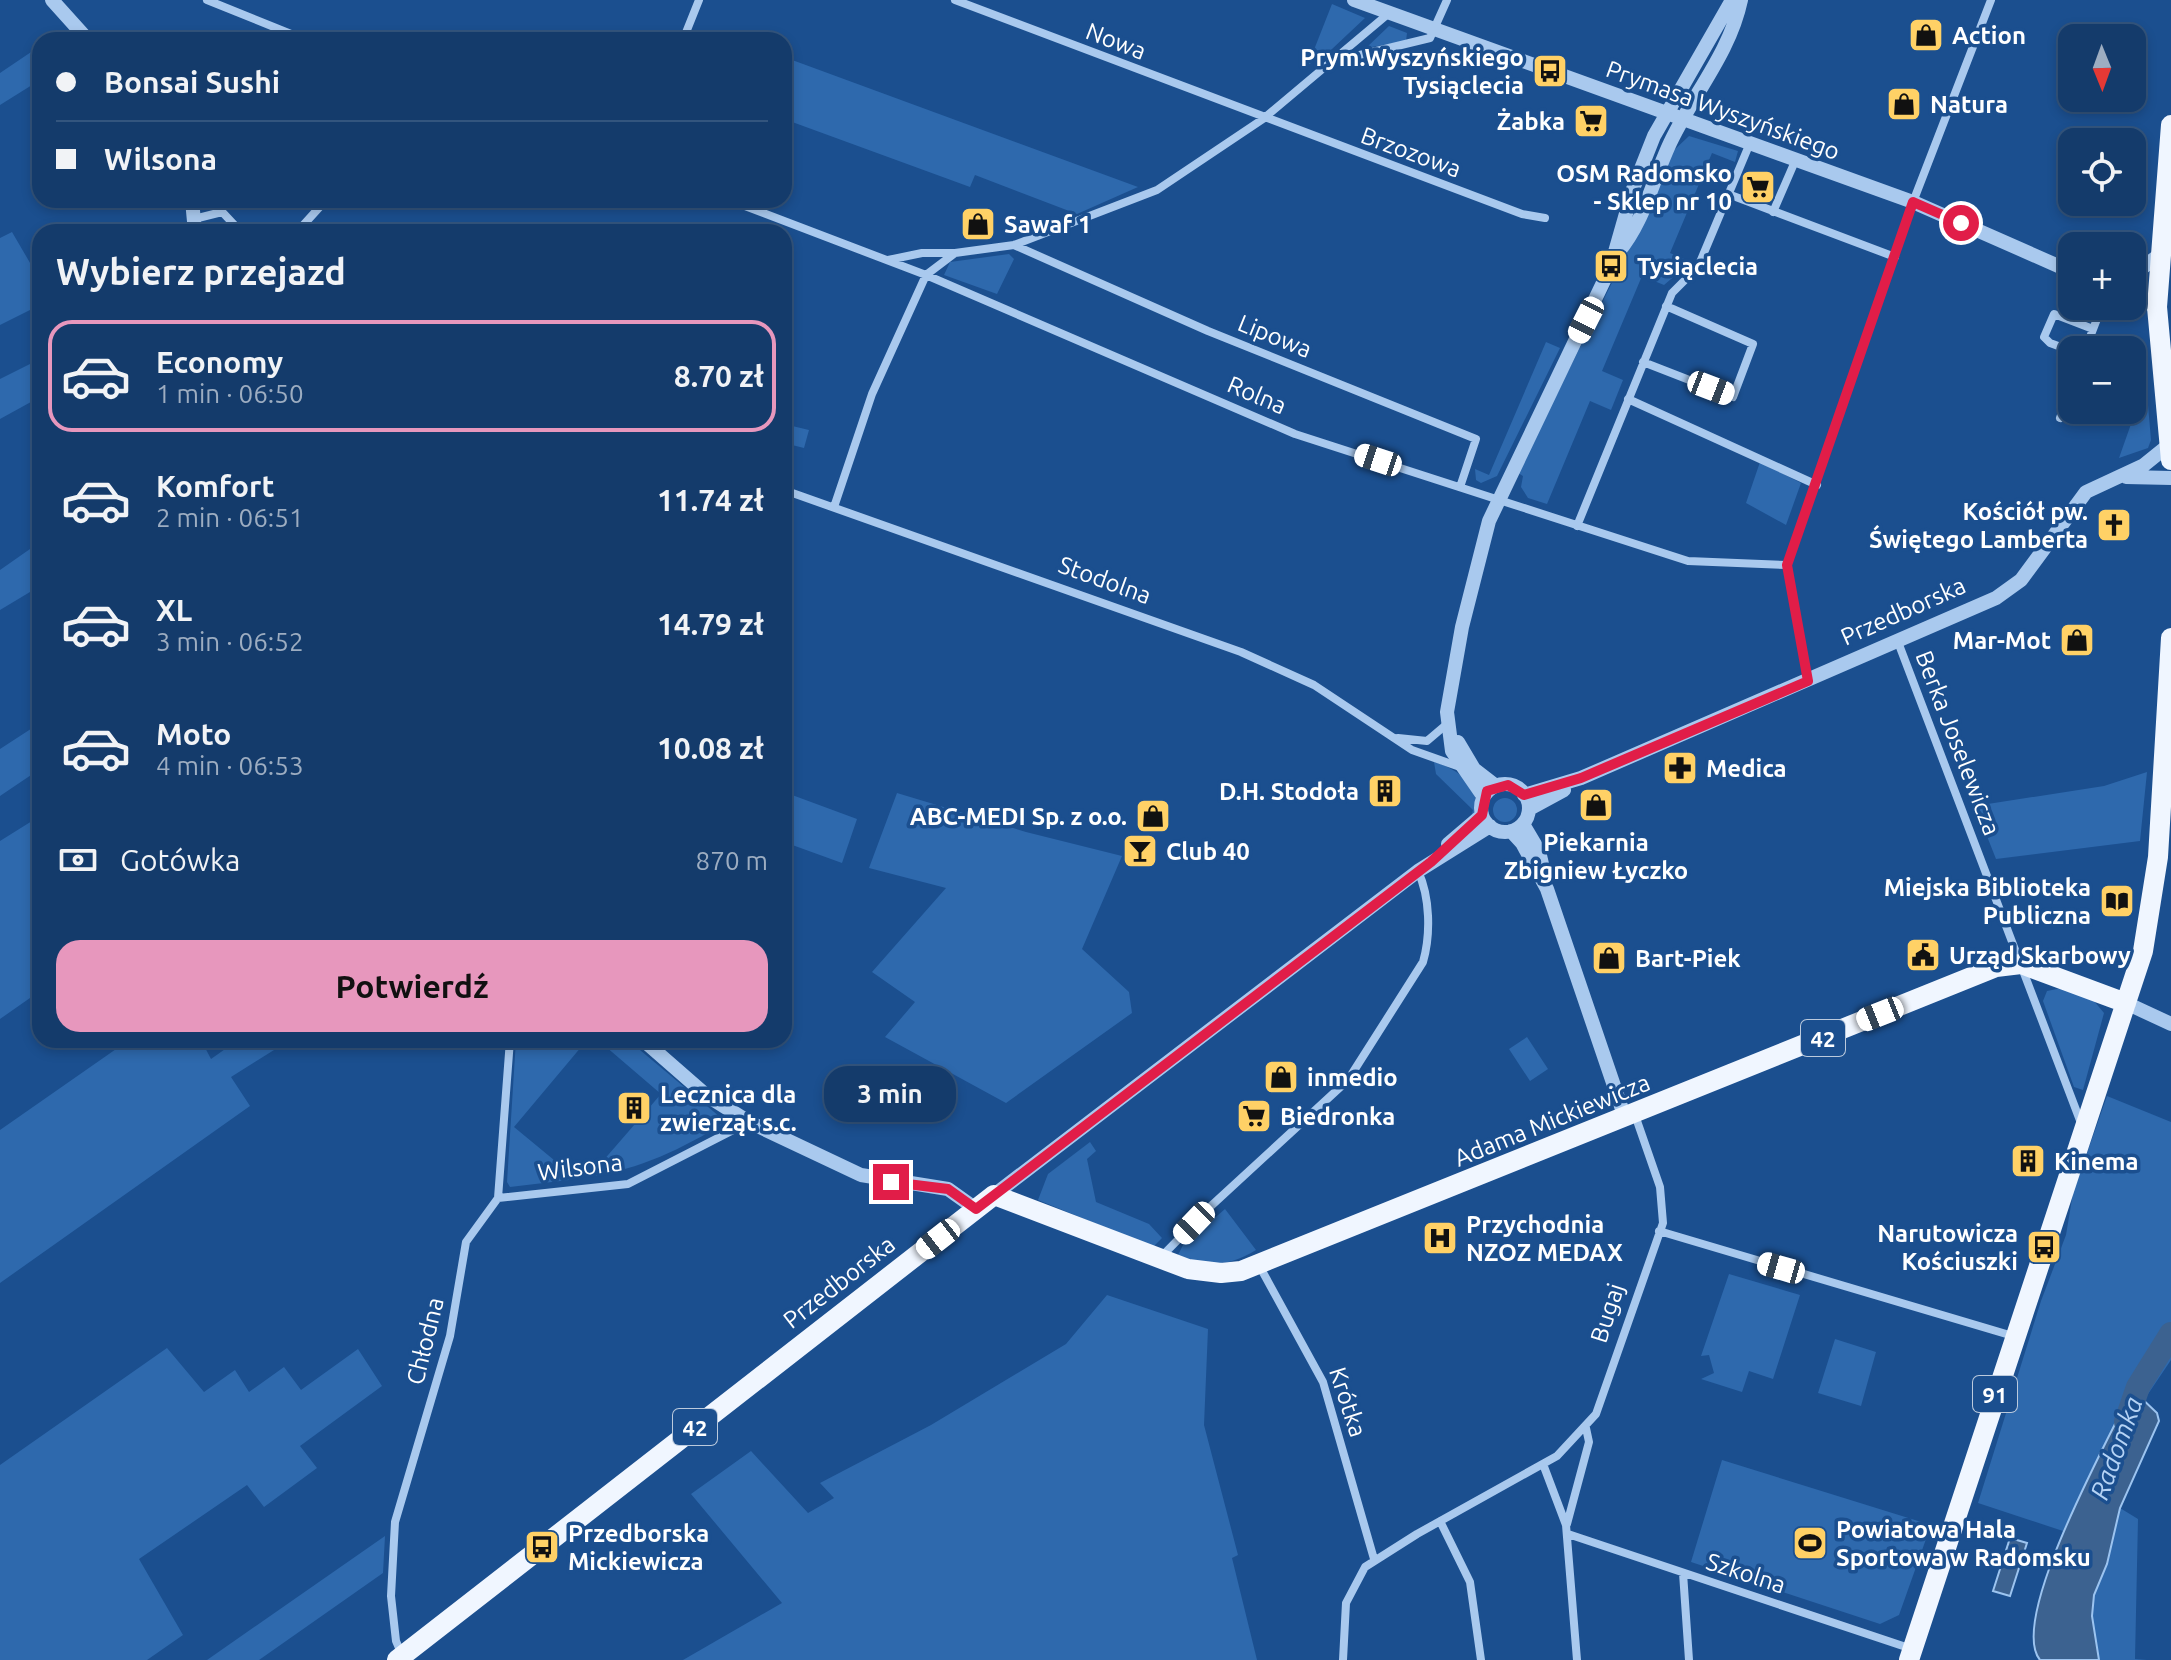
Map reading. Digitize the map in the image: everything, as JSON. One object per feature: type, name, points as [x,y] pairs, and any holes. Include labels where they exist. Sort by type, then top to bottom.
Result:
[{"type":"main road","points":[[2170,452],[2159,255],[2171,125]]},
{"type":"main road","points":[[2021,964],[2126,1003],[2148,930],[2158,857],[2171,638]]},
{"type":"main road","name":"Adama Mickiewicza","points":[[994,1195],[1159,1259],[1206,1273],[1260,1267],[1996,967],[2021,964]]},
{"type":"main road","name":"91","points":[[1911,1655],[2013,1336],[2126,1003]]},
{"type":"main road","name":"Przedborska","points":[[400,1658],[994,1195]]},
{"type":"street","points":[[52,0],[81,32]]},
{"type":"street","points":[[207,0],[286,32]]},
{"type":"street","points":[[686,32],[699,0]]},
{"type":"street","name":"Nowa","points":[[955,0],[1263,119]]},
{"type":"street","name":"Prymasa Wyszyńskiego","points":[[1354,0],[1913,202],[2058,266]]},
{"type":"street","points":[[1331,63],[1430,38],[1447,0]]},
{"type":"street","points":[[1615,256],[1633,189],[1666,113],[1732,0]]},
{"type":"street","points":[[1483,796],[1496,786],[1508,785],[1521,815],[1486,821],[1483,796],[1460,767],[1450,743],[1447,724],[1448,698],[1462,627],[1497,501],[1615,256],[1636,224],[1683,119],[1726,44],[1741,0]]},
{"type":"street","points":[[1808,681],[1787,565],[1913,202],[1991,0]]},
{"type":"street","points":[[888,260],[922,253],[955,253],[1014,245],[1157,190],[1263,119],[1388,14]]},
{"type":"street","name":"Brzozowa","points":[[1263,119],[1522,214],[1545,218]]},
{"type":"street","points":[[1577,526],[1666,306],[1672,293],[1698,267],[1750,142]]},
{"type":"street","points":[[1773,212],[1796,159]]},
{"type":"street","points":[[1728,194],[1895,257]]},
{"type":"street","points":[[218,208],[233,224]]},
{"type":"street","points":[[304,224],[319,208]]},
{"type":"street","name":"Rolna","points":[[750,208],[926,275],[1295,434],[1688,561],[1787,565]]},
{"type":"street","points":[[198,224],[222,212]]},
{"type":"street","name":"Lipowa","points":[[1014,245],[1208,331],[1476,439],[1460,487]]},
{"type":"street","points":[[834,507],[872,394],[926,275],[955,253]]},
{"type":"street","points":[[2146,265],[2159,255]]},
{"type":"street","points":[[1643,362],[1733,397],[1753,344],[1666,306]]},
{"type":"street","points":[[2058,346],[2044,337],[2054,314],[2093,329]]},
{"type":"street","points":[[2090,336],[2097,320]]},
{"type":"street","points":[[1628,399],[1817,485]]},
{"type":"street","name":"Przedborska","points":[[1521,815],[1581,778],[1898,642],[2006,591],[2021,580],[2086,492],[2170,452]]},
{"type":"street","name":"Przedborska","points":[[2118,478],[2171,478]]},
{"type":"street","name":"Stodolna","points":[[792,493],[1241,652],[1314,685],[1422,755],[1460,767]]},
{"type":"street","name":"Berka Joselewicza","points":[[1898,642],[2082,1128]]},
{"type":"street","points":[[1398,738],[1427,741],[1447,724]]},
{"type":"street","points":[[1447,724],[1474,769],[1496,786]]},
{"type":"street","name":"Bugaj","points":[[1521,815],[1544,864],[1547,889],[1630,1116],[1660,1187],[1663,1213],[1604,1393],[1586,1428],[1589,1442],[1567,1530]]},
{"type":"street","name":"Przedborska","points":[[994,1195],[1486,821]]},
{"type":"street","points":[[1159,1259],[1211,1206],[1337,1092],[1355,1069],[1423,962],[1427,947],[1425,866]]},
{"type":"street","points":[[2126,1003],[2171,1024]]},
{"type":"street","points":[[498,1198],[509,1048]]},
{"type":"street","points":[[652,1048],[706,1095],[749,1122],[861,1175],[948,1189],[976,1209]]},
{"type":"street","name":"Wilsona","points":[[498,1198],[628,1184],[749,1122]]},
{"type":"street","name":"Chłodna","points":[[400,1658],[391,1596],[395,1522],[450,1336],[466,1242],[498,1198]]},
{"type":"street","points":[[1659,1231],[2013,1336]]},
{"type":"street","name":"Krótka","points":[[1260,1267],[1323,1382],[1374,1559]]},
{"type":"street","points":[[1343,1660],[1346,1603],[1357,1580],[1374,1559],[1543,1464],[1568,1448],[1586,1428]]},
{"type":"street","name":"Bugaj","points":[[1543,1464],[1567,1530],[1577,1660]]},
{"type":"street","points":[[1440,1521],[1470,1582],[1481,1660]]},
{"type":"street","name":"Szkolna","points":[[1567,1530],[1911,1655]]},
{"type":"street","points":[[1683,1573],[1689,1660]]},
{"type":"shaded area","points":[[1332,4],[1365,18],[1332,49],[1308,65]]},
{"type":"shaded area","points":[[1389,26],[1407,33],[1406,41],[1366,48]]},
{"type":"shaded area","points":[[32,51],[32,85],[0,105],[0,73]]},
{"type":"shaded area","points":[[792,60],[1138,187],[1077,214],[975,175],[970,187],[792,122]]},
{"type":"shaded area","points":[[1689,136],[1738,151],[1735,162],[1712,153],[1670,253],[1691,262],[1664,285],[1642,276],[1602,371],[1623,380],[1611,410],[1590,401],[1547,504],[1528,498],[1521,487],[1523,476],[1518,473],[1637,232],[1670,154]]},
{"type":"shaded area","points":[[12,232],[32,266],[32,309],[0,325],[0,238]]},
{"type":"shaded area","points":[[1009,254],[1014,259],[997,294],[944,275],[950,262]]},
{"type":"shaded area","points":[[1546,342],[1560,348],[1497,476],[1481,483],[1476,480],[1475,469],[1489,475]]},
{"type":"shaded area","points":[[32,363],[32,401],[0,419],[0,379]]},
{"type":"shaded area","points":[[2146,405],[2151,440],[2148,448],[2119,458],[2131,424],[2146,424]]},
{"type":"shaded area","points":[[792,426],[809,430],[804,448],[792,445]]},
{"type":"shaded area","points":[[1760,462],[1801,483],[1786,525],[1746,503]]},
{"type":"shaded area","points":[[32,548],[32,591],[0,610],[0,570]]},
{"type":"shaded area","points":[[32,728],[32,774],[0,796],[0,749]]},
{"type":"shaded area","points":[[1434,762],[1462,776],[1474,792],[1475,811],[1470,821],[1473,810],[1436,774]]},
{"type":"shaded area","points":[[2147,772],[2140,841],[1996,859],[1975,806],[2104,786]]},
{"type":"shaded area","points":[[897,793],[1026,832],[1122,856],[1082,949],[1129,992],[1132,1013],[1006,1103],[885,1037],[915,1002],[872,972],[946,888],[869,868]]},
{"type":"shaded area","points":[[792,795],[857,819],[842,863],[792,845]]},
{"type":"shaded area","points":[[1505,798],[1514,801],[1517,810],[1514,819],[1505,822],[1496,819],[1493,810],[1496,801]]},
{"type":"shaded area","points":[[32,821],[32,997],[0,1019],[0,841]]},
{"type":"shaded area","points":[[2062,988],[2094,1001],[2104,1013],[2083,1090],[2074,1087],[2043,1001],[2047,991]]},
{"type":"shaded area","points":[[1527,1037],[1548,1069],[1530,1081],[1509,1049]]},
{"type":"shaded area","points":[[118,1048],[205,1048],[211,1059],[227,1048],[277,1048],[231,1077],[250,1106],[0,1283],[0,1130]]},
{"type":"shaded area","points":[[515,1048],[580,1048],[514,1127],[577,1179],[510,1187],[507,1182]]},
{"type":"shaded area","points":[[607,1048],[638,1048],[726,1122],[660,1157],[589,1177],[661,1094]]},
{"type":"shaded area","points":[[2107,1096],[2171,1122],[2171,1360],[2144,1400],[2136,1395],[2127,1400],[2063,1531],[1978,1503],[2041,1301],[2066,1235],[2073,1193]]},
{"type":"shaded area","points":[[1090,1142],[1096,1151],[1087,1159],[1096,1202],[1149,1224],[1162,1238],[1153,1247],[1038,1200],[1048,1174]]},
{"type":"shaded area","points":[[1225,1209],[1256,1250],[1235,1260],[1218,1263],[1177,1257],[1183,1245]]},
{"type":"shaded area","points":[[1729,1274],[1800,1295],[1773,1379],[1749,1371],[1742,1392],[1701,1379],[1714,1373],[1709,1355],[1701,1356]]},
{"type":"shaded area","points":[[1107,1295],[1208,1329],[1204,1425],[1238,1555],[1232,1558],[1257,1660],[683,1660],[782,1603],[691,1494],[751,1451],[808,1513],[834,1498],[820,1483],[931,1425],[1066,1344]]},
{"type":"shaded area","points":[[1835,1339],[1876,1352],[1861,1406],[1818,1393]]},
{"type":"shaded area","points":[[167,1348],[204,1392],[235,1370],[249,1392],[284,1367],[301,1390],[358,1349],[382,1386],[300,1446],[317,1468],[264,1507],[247,1485],[139,1559],[183,1635],[147,1660],[0,1660],[0,1465]]},
{"type":"shaded area","name":"Powiatowa Hala Sportowa w Radomsku","points":[[1722,1460],[1931,1525],[1899,1615],[1880,1624],[1691,1562]]},
{"type":"shaded area","points":[[2120,1508],[2138,1519],[2135,1659],[2147,1660],[2099,1660],[2084,1607],[2111,1548]]},
{"type":"shaded area","points":[[385,1536],[383,1573],[259,1660],[207,1660]]},
{"type":"water","points":[[2137,1394],[2157,1413],[2159,1421],[2120,1508],[2107,1564],[2094,1595],[2092,1616],[2099,1660],[2040,1660],[2034,1639],[2037,1609],[2048,1572],[2082,1491],[2127,1400]]},
{"type":"water","points":[[2010,1538],[2027,1543],[2010,1596],[1993,1591]]},
{"type":"waterway","name":"Radomka","points":[[2126,1422],[2138,1387],[2171,1334]]},
{"type":"place","name":"Action","points":[[1926,35]]},
{"type":"place","name":"Prym.Wyszyńskiego Tysiąclecia","points":[[1550,71]]},
{"type":"place","name":"Natura","points":[[1904,104]]},
{"type":"place","name":"Żabka","points":[[1591,121]]},
{"type":"place","name":"OSM Radomsko - Sklep nr 10","points":[[1758,187]]},
{"type":"place","name":"Sawaf 1","points":[[978,224]]},
{"type":"place","name":"Tysiąclecia","points":[[1611,266]]},
{"type":"place","name":"Kościół pw. Świętego Lamberta","points":[[2114,525]]},
{"type":"place","name":"Mar-Mot","points":[[2077,640]]},
{"type":"place","name":"Medica","points":[[1680,768]]},
{"type":"place","name":"D.H. Stodoła","points":[[1385,791]]},
{"type":"place","name":"Piekarnia Zbigniew Łyczko","points":[[1596,805]]},
{"type":"place","name":"ABC-MEDI Sp. z o.o.","points":[[1153,816]]},
{"type":"place","name":"Club 40","points":[[1140,851]]},
{"type":"place","name":"Miejska Biblioteka Publiczna","points":[[2117,901]]},
{"type":"place","name":"Urząd Skarbowy","points":[[1923,955]]},
{"type":"place","name":"Bart-Piek","points":[[1609,958]]},
{"type":"place","name":"inmedio","points":[[1281,1077]]},
{"type":"place","name":"Lecznica dla zwierząt s.c.","points":[[634,1108]]},
{"type":"place","name":"Biedronka","points":[[1254,1116]]},
{"type":"place","name":"Kinema","points":[[2028,1161]]},
{"type":"place","name":"Przychodnia NZOZ MEDAX","points":[[1440,1238]]},
{"type":"place","name":"Narutowicza Kościuszki","points":[[2044,1247]]},
{"type":"place","name":"Powiatowa Hala Sportowa w Radomsku","points":[[1810,1543]]},
{"type":"place","name":"Przedborska Mickiewicza","points":[[542,1547]]},
{"type":"route","points":[[891,1182],[948,1189],[976,1209],[1431,862],[1482,815],[1481,805],[1487,791],[1504,784],[1516,787],[1524,795],[1581,778],[1808,681],[1787,565],[1913,202],[1961,223]]}]
